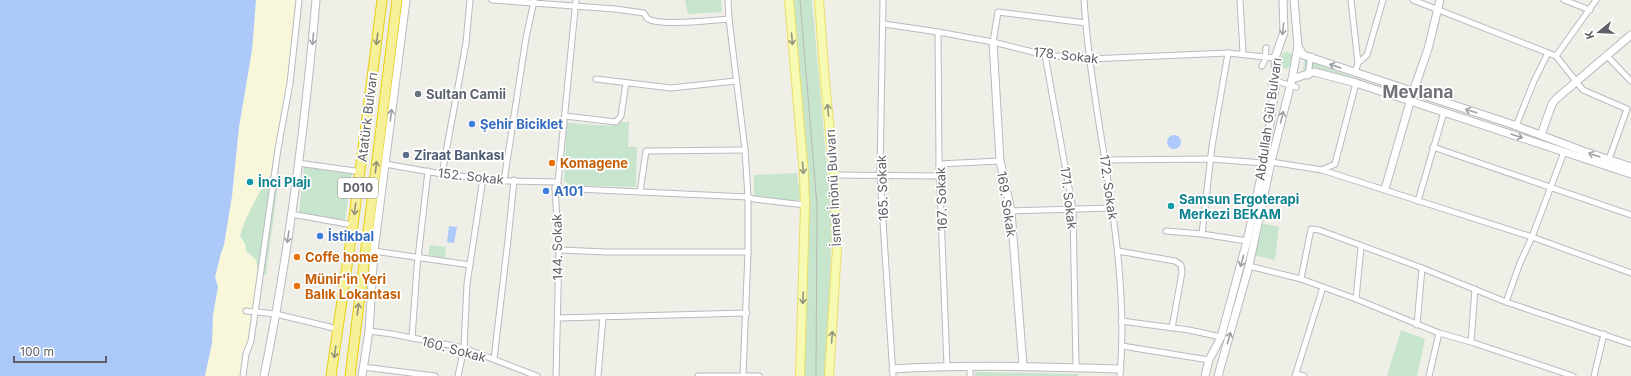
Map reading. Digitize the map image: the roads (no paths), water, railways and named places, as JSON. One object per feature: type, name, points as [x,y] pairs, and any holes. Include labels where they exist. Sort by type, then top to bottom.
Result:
[{"type":"highway","name":"Atatürk Bulvarı","points":[[331,376],[353,225],[382,0]]},
{"type":"highway","name":"Atatürk Bulvarı","points":[[350,376],[397,0]]},
{"type":"main road","points":[[789,0],[804,175],[805,205],[800,376]]},
{"type":"main road","name":"İsmet İnönü Bulvarı","points":[[819,0],[834,175],[837,248],[829,376]]},
{"type":"street","points":[[243,376],[246,354],[251,341],[278,149],[290,77],[299,0]]},
{"type":"street","points":[[264,376],[276,314],[291,214],[309,82],[316,0]]},
{"type":"street","name":"Atatürk Bulvarı","points":[[362,376],[369,331],[374,251],[406,0]]},
{"type":"street","points":[[442,174],[466,43],[470,0]]},
{"type":"street","points":[[492,0],[534,1],[575,6],[615,8],[644,13],[648,19],[654,21],[679,22],[729,19]]},
{"type":"street","points":[[576,0],[558,182],[555,188],[748,197],[805,205]]},
{"type":"street","points":[[728,0],[745,150],[748,197],[747,313],[743,375]]},
{"type":"street","name":"165. Sokak","points":[[883,0],[884,24],[880,175],[893,372]]},
{"type":"street","name":"172. Sokak","points":[[1084,0],[1089,59],[1118,251],[1122,346],[1120,372]]},
{"type":"street","points":[[1240,0],[1243,53]]},
{"type":"street","name":"Abdullah Gül Bulvarı","points":[[1218,376],[1249,266],[1267,162],[1275,58],[1284,32],[1283,0]]},
{"type":"street","name":"Abdullah Gül Bulvarı","points":[[1205,376],[1209,360],[1220,337],[1267,162],[1293,87],[1292,79],[1298,46],[1294,0]]},
{"type":"street","points":[[1351,0],[1358,63],[1355,73]]},
{"type":"street","points":[[1358,63],[1367,55],[1383,0]]},
{"type":"street","points":[[1413,0],[1556,56],[1583,90],[1629,107],[1609,160]]},
{"type":"street","points":[[1385,189],[1413,92],[1428,49],[1440,0]]},
{"type":"street","points":[[1564,0],[1590,10]]},
{"type":"street","points":[[1556,56],[1596,0]]},
{"type":"street","points":[[504,181],[526,38],[534,1]]},
{"type":"street","points":[[993,42],[998,12],[1086,23]]},
{"type":"street","name":"178. Sokak","points":[[884,24],[993,42],[1045,55],[1089,59],[1228,53],[1243,53],[1275,58]]},
{"type":"street","name":"167. Sokak","points":[[938,32],[939,164],[947,366]]},
{"type":"street","points":[[1541,135],[1552,104],[1631,35]]},
{"type":"street","name":"169. Sokak","points":[[993,42],[1000,161],[1011,211],[1022,366]]},
{"type":"street","points":[[1298,46],[1303,55],[1516,126],[1631,167]]},
{"type":"street","points":[[1262,66],[1266,56],[1266,48]]},
{"type":"street","points":[[1202,234],[1211,159],[1228,53]]},
{"type":"street","points":[[1516,126],[1534,81],[1548,53]]},
{"type":"street","name":"171. Sokak","points":[[1045,55],[1073,210],[1076,368]]},
{"type":"street","points":[[1607,56],[1631,81]]},
{"type":"street","points":[[1308,75],[1312,57]]},
{"type":"street","points":[[1292,79],[1314,72],[1356,83],[1631,174]]},
{"type":"street","points":[[596,79],[671,88],[736,81]]},
{"type":"street","points":[[565,116],[616,122],[621,116],[626,83]]},
{"type":"street","points":[[1273,83],[1293,87]]},
{"type":"street","points":[[1322,170],[1334,164],[1356,83]]},
{"type":"street","points":[[1418,201],[1444,112]]},
{"type":"street","points":[[1433,147],[1631,215]]},
{"type":"street","points":[[640,192],[646,151],[745,150]]},
{"type":"street","points":[[1506,302],[1520,262],[1532,237],[1564,152]]},
{"type":"street","points":[[1105,160],[1211,159],[1267,162],[1322,170],[1532,237],[1631,273]]},
{"type":"street","points":[[939,164],[1000,161]]},
{"type":"street","points":[[298,163],[355,171]]},
{"type":"street","name":"152. Sokak","points":[[385,164],[428,172],[504,181],[558,182]]},
{"type":"street","points":[[412,338],[418,256],[428,172]]},
{"type":"street","points":[[834,175],[940,176]]},
{"type":"street","points":[[458,376],[464,348],[467,284],[483,178]]},
{"type":"street","points":[[494,359],[514,180]]},
{"type":"street","name":"144. Sokak","points":[[555,188],[559,250],[556,376]]},
{"type":"street","points":[[1011,211],[1112,208]]},
{"type":"street","points":[[291,214],[353,225]]},
{"type":"street","points":[[1301,279],[1311,229],[1335,236],[1422,268],[1506,302],[1631,344]]},
{"type":"street","points":[[1166,231],[1202,234],[1247,241]]},
{"type":"street","points":[[1356,299],[1362,247]]},
{"type":"street","points":[[559,250],[614,252],[748,252]]},
{"type":"street","points":[[374,251],[418,256],[470,265]]},
{"type":"street","points":[[1118,251],[1176,261],[1181,265],[1182,272],[1172,328]]},
{"type":"street","points":[[1249,266],[1301,279],[1356,299],[1439,333],[1471,342],[1573,376]]},
{"type":"street","points":[[1417,325],[1422,268]]},
{"type":"street","points":[[1304,376],[1296,375],[1323,288]]},
{"type":"street","points":[[1471,342],[1475,289]]},
{"type":"street","points":[[246,311],[276,314],[338,329]]},
{"type":"street","points":[[558,318],[747,313]]},
{"type":"street","points":[[598,376],[603,317]]},
{"type":"street","points":[[1121,321],[1172,328],[1220,337]]},
{"type":"street","name":"160. Sokak","points":[[369,331],[464,348],[537,376]]},
{"type":"street","points":[[1429,376],[1439,333]]},
{"type":"street","points":[[1594,376],[1604,334]]},
{"type":"street","points":[[1122,346],[1209,360]]},
{"type":"street","points":[[893,372],[947,366],[1022,366],[1076,368],[1120,372]]},
{"type":"street","points":[[970,366],[970,376]]},
{"type":"street","points":[[363,367],[435,376]]},
{"type":"street","points":[[698,376],[759,376]]},
{"type":"water","points":[[0,0],[256,0],[252,50],[239,127],[232,196],[224,245],[215,277],[218,287],[213,315],[212,343],[205,376],[0,376]]},
{"type":"water","points":[[1174,135],[1179,137],[1181,142],[1179,147],[1174,149],[1169,147],[1167,142],[1169,137]]},
{"type":"water","points":[[449,226],[457,227],[454,243],[447,242]]},
{"type":"tram line","points":[[800,0],[817,206],[816,376]]},
{"type":"place","name":"Sultan Camii","points":[[418,94]]},
{"type":"place","name":"Şehir Biciklet","points":[[472,124]]},
{"type":"place","name":"Ziraat Bankası","points":[[406,155]]},
{"type":"place","name":"Komagene","points":[[552,163]]},
{"type":"place","name":"İnci Plajı","points":[[250,182]]},
{"type":"place","name":"A101","points":[[546,191]]},
{"type":"place","name":"Samsun Ergoterapi Merkezi BEKAM","points":[[1171,206]]},
{"type":"place","name":"İstikbal","points":[[320,236]]},
{"type":"place","name":"Coffe home","points":[[297,257]]},
{"type":"place","name":"Münir'in Yeri Balık Lokantası","points":[[297,286]]},
{"type":"district","name":"Mevlana","points":[[1418,92]]}]
